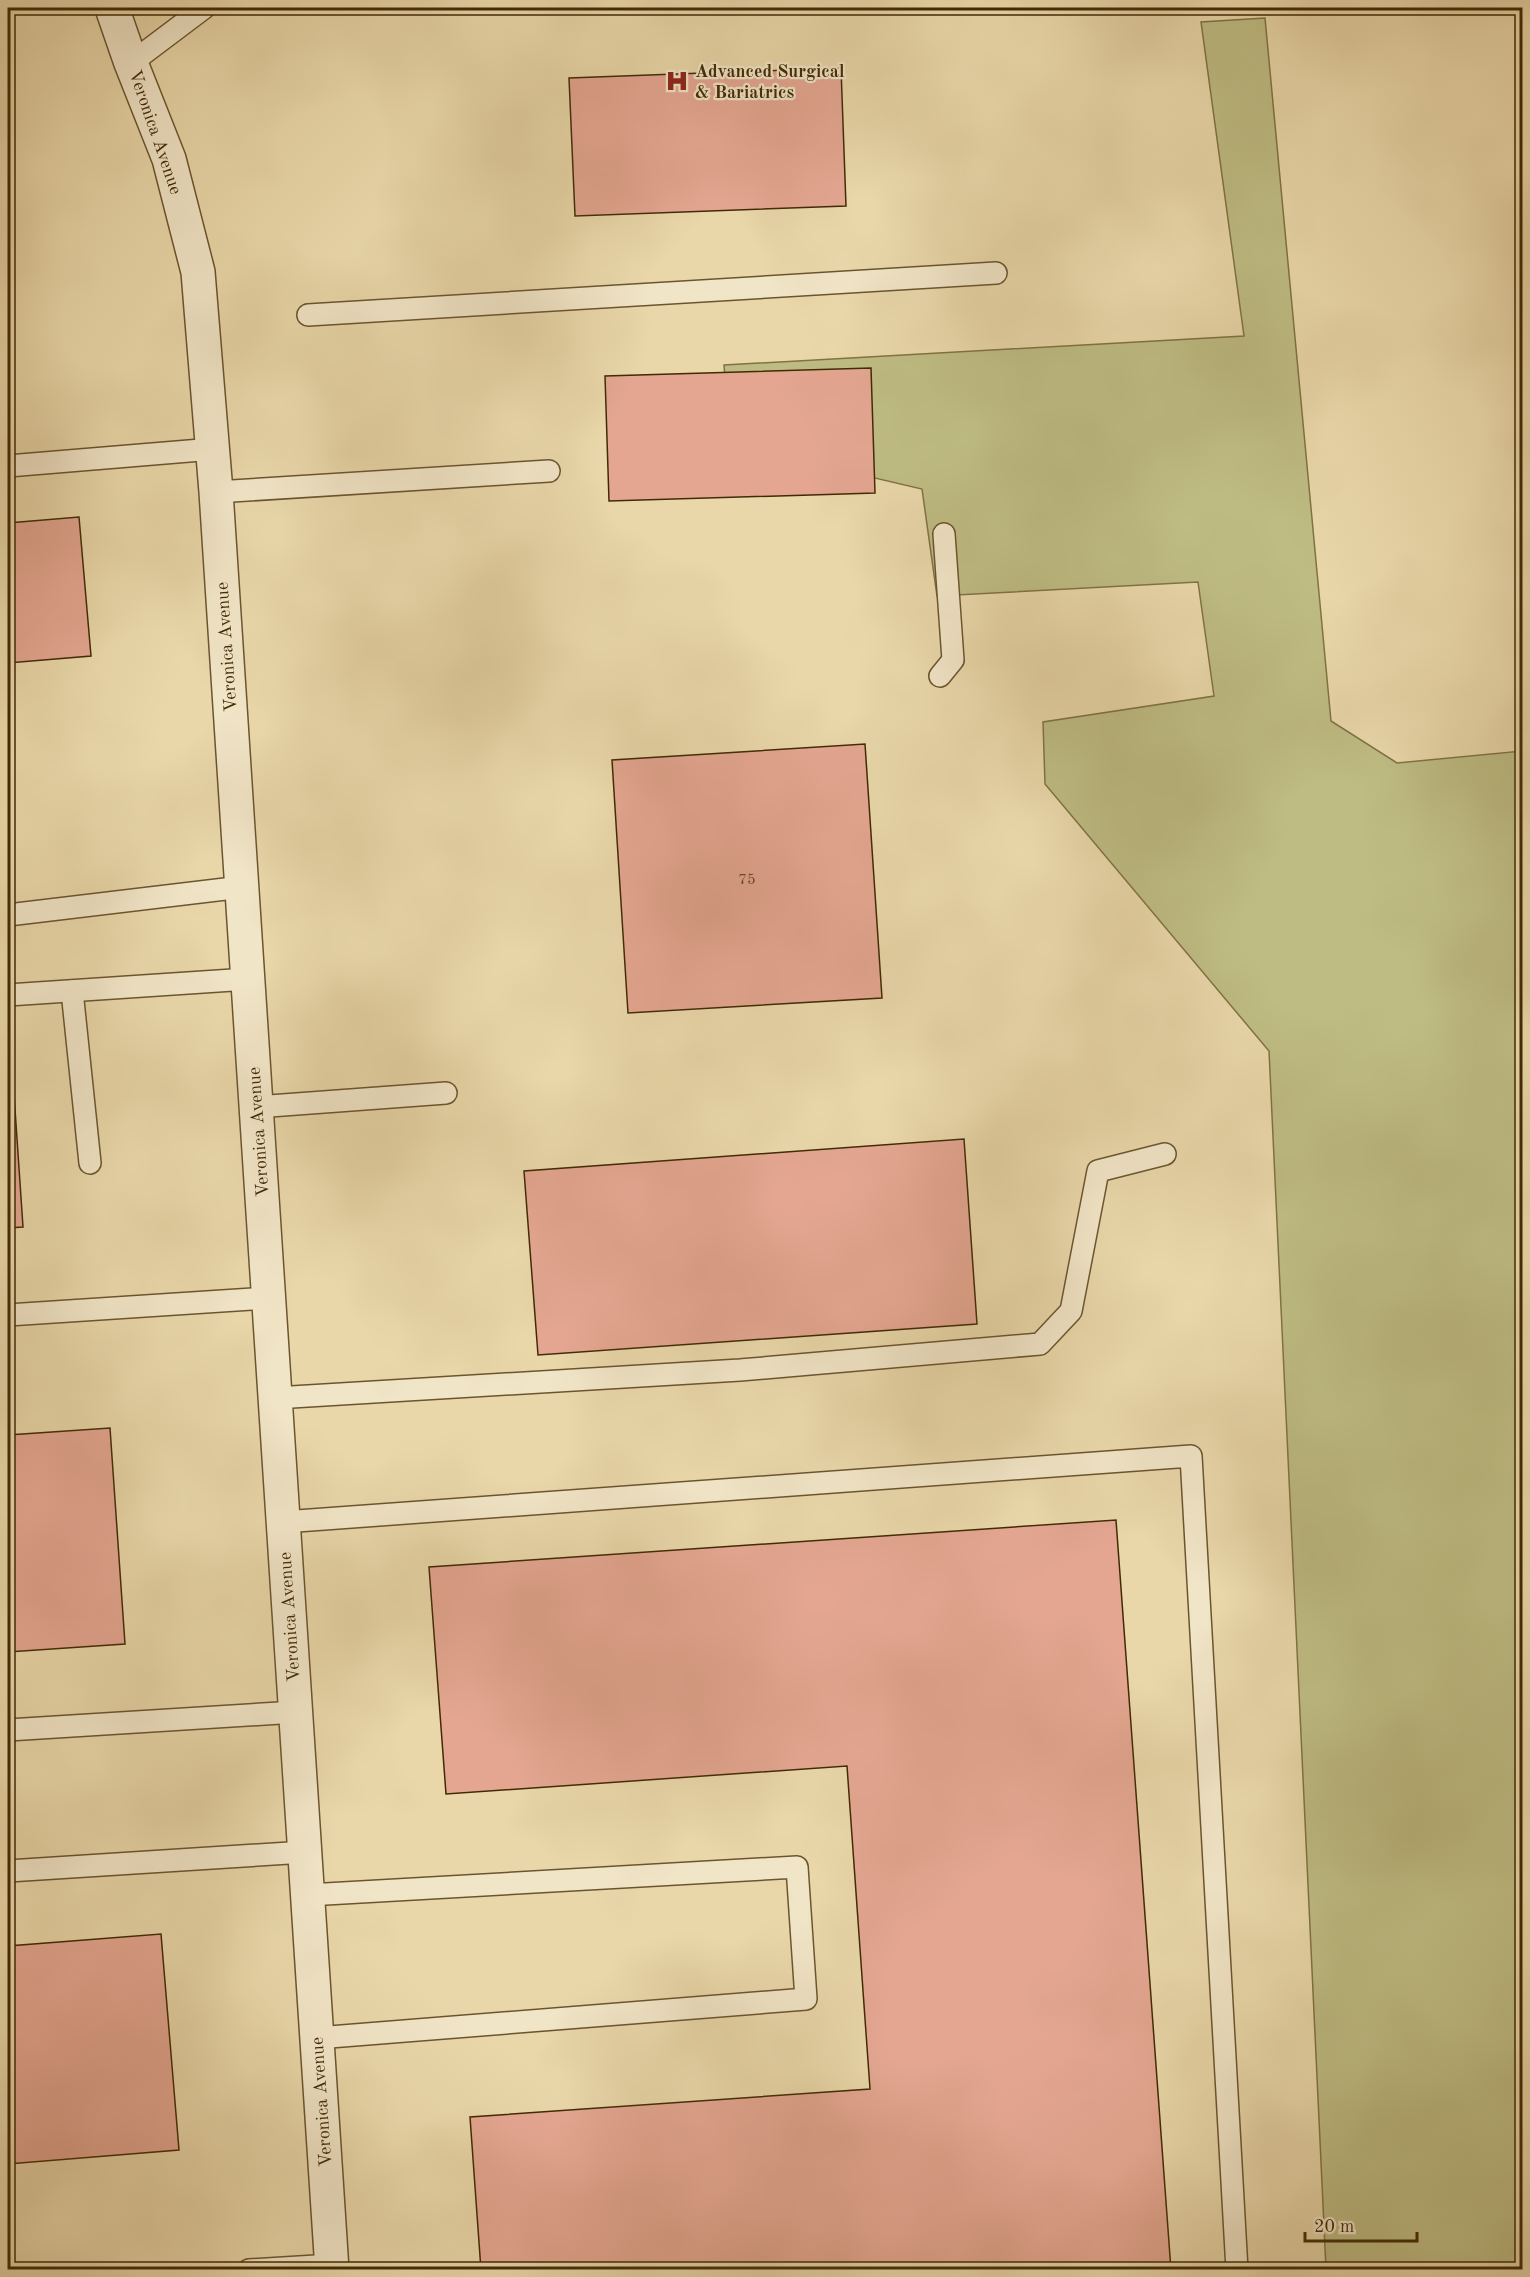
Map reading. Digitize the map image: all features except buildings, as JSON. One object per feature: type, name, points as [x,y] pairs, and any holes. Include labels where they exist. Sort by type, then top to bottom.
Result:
[{"type":"street","name":"Veronica Avenue","points":[[112,8],[169,159],[198,272],[216,492],[332,2267]]},
{"type":"lane","points":[[131,63],[204,8]]},
{"type":"lane","points":[[308,315],[996,273]]},
{"type":"lane","points":[[8,466],[213,449]]},
{"type":"lane","points":[[216,492],[549,471]]},
{"type":"lane","points":[[940,676],[953,660],[944,534]]},
{"type":"lane","points":[[8,915],[242,887]]},
{"type":"lane","points":[[8,995],[248,979]]},
{"type":"lane","points":[[72,990],[90,1163]]},
{"type":"lane","points":[[256,1107],[446,1093]]},
{"type":"lane","points":[[275,1398],[741,1370],[1040,1344],[1071,1311],[1098,1171],[1165,1154]]},
{"type":"lane","points":[[8,1315],[268,1298]]},
{"type":"lane","points":[[284,1522],[1191,1456],[1237,2270]]},
{"type":"lane","points":[[8,1730],[296,1712]]},
{"type":"lane","points":[[8,1871],[305,1852]]},
{"type":"lane","points":[[308,1895],[797,1867],[806,1999],[317,2038]]},
{"type":"lane","points":[[249,2270],[332,2267]]},
{"type":"shaded area","points":[[1265,18],[1331,721],[1397,763],[1522,751],[1522,2269],[1326,2269],[1269,1051],[1045,784],[1043,722],[1214,696],[1198,582],[937,596],[922,489],[730,444],[724,365],[1244,336],[1201,22]]},
{"type":"place","name":"Advanced Surgical & Bariatrics","points":[[677,81]]}]
